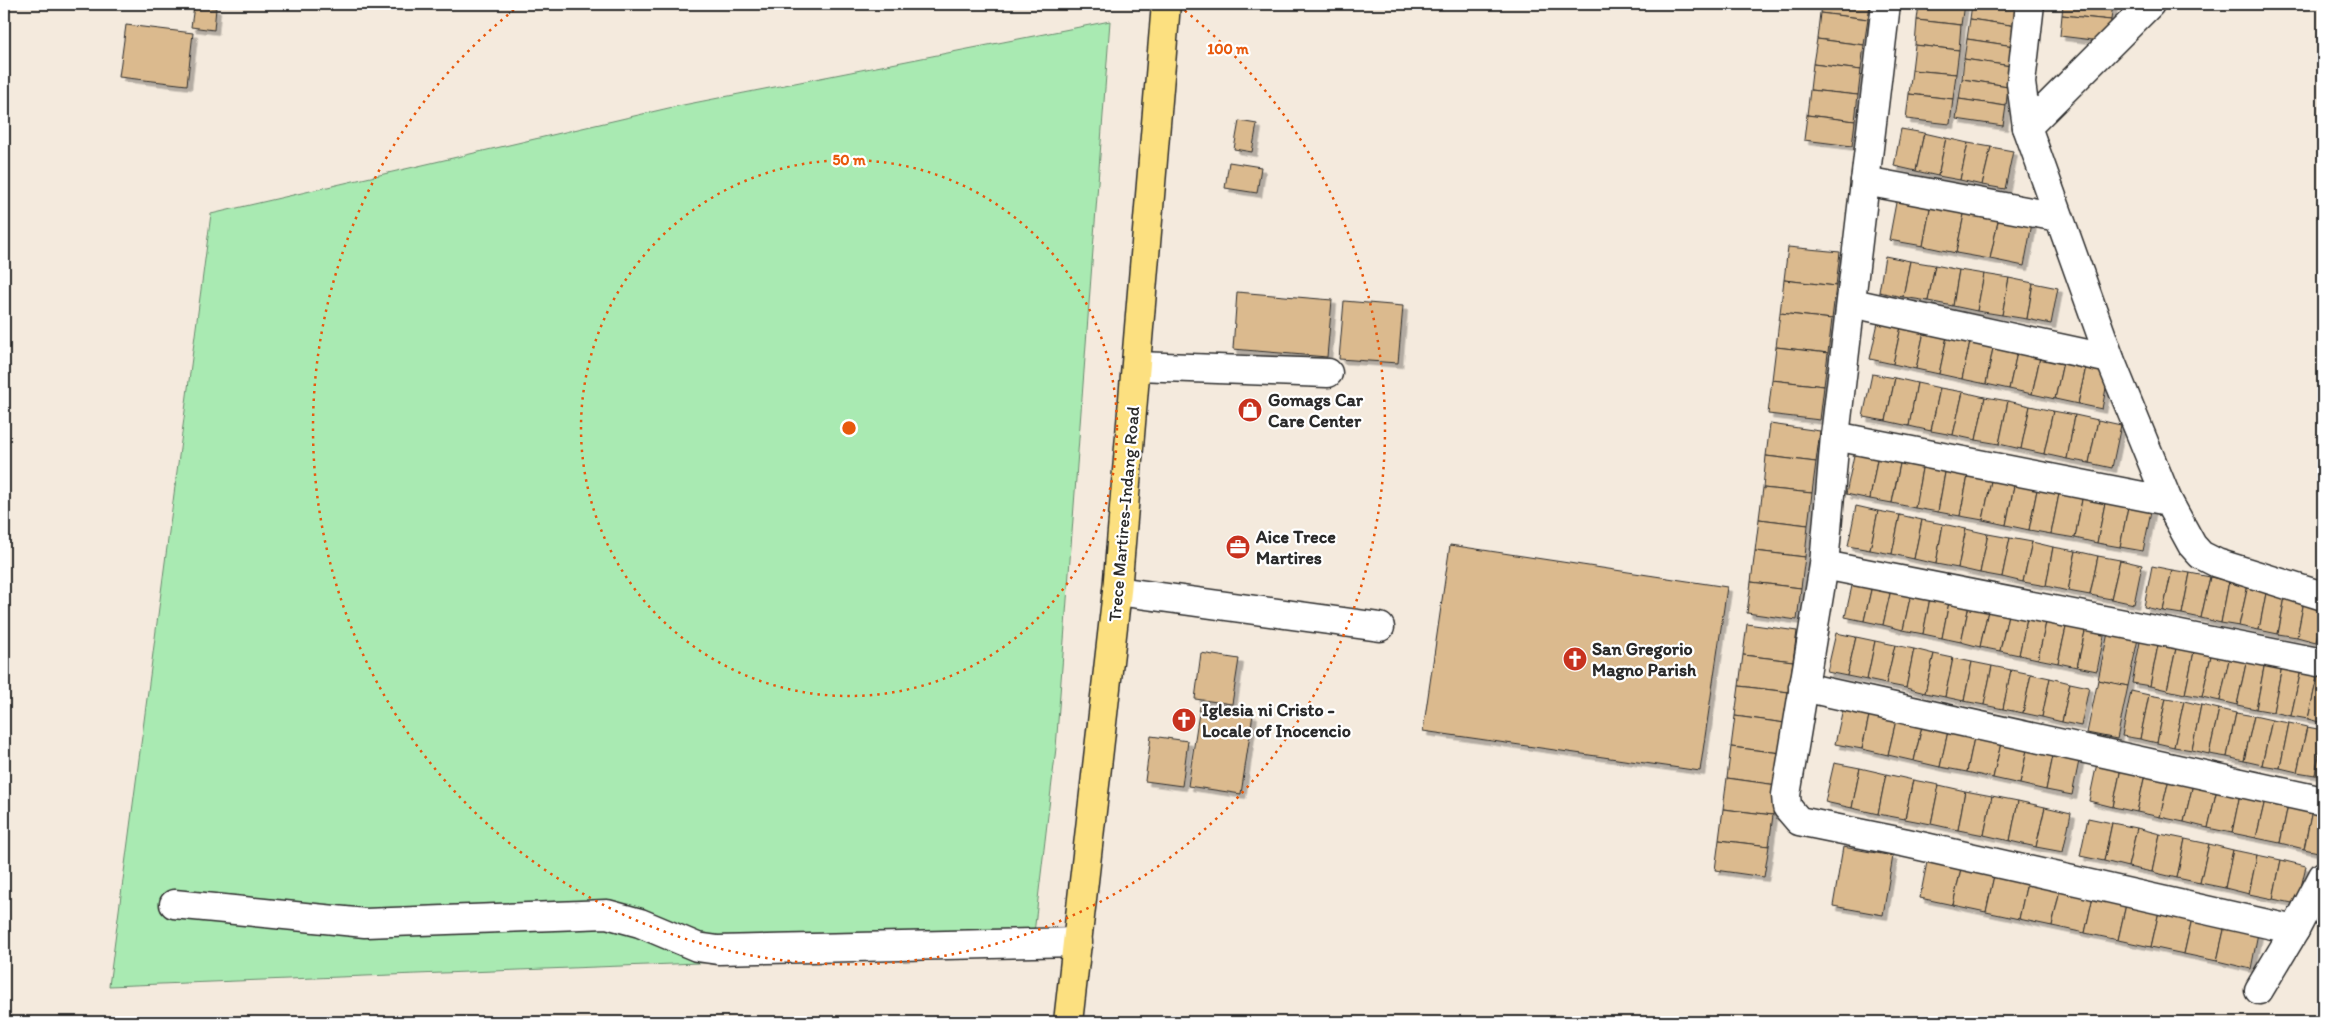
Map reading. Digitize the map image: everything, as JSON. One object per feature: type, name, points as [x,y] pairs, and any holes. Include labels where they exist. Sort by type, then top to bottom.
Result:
[{"type":"main road","name":"Trece Martires-Indang Road","points":[[1068,1022],[1117,590],[1166,4]]},
{"type":"street","points":[[1886,4],[1835,436],[1824,566],[1786,795],[1788,807],[1799,821],[1907,843],[2295,930]]},
{"type":"street","points":[[2030,4],[2021,83],[2027,127],[2110,359],[2168,502],[2192,545],[2201,555],[2217,563],[2323,596]]},
{"type":"street","points":[[2027,127],[2150,4]]},
{"type":"street","points":[[1866,181],[2058,217]]},
{"type":"street","points":[[1852,303],[2110,359]]},
{"type":"street","points":[[1137,366],[1328,373]]},
{"type":"street","points":[[1835,436],[2168,502]]},
{"type":"street","points":[[1824,566],[2323,663]]},
{"type":"street","points":[[1117,590],[1380,627]]},
{"type":"street","points":[[1804,687],[2323,801]]},
{"type":"street","points":[[2259,990],[2295,930],[2323,876]]},
{"type":"street","points":[[174,904],[365,922],[606,914],[640,923],[697,947],[718,950],[1078,942]]},
{"type":"green space","points":[[1110,21],[1056,748],[1032,950],[109,986],[211,214],[673,107]]},
{"type":"building","points":[[1821,4],[1870,4],[1868,19],[1820,13]]},
{"type":"building","points":[[1919,4],[1964,4],[1961,25],[1917,20]]},
{"type":"building","points":[[1972,4],[2019,6],[2017,26],[1970,19]]},
{"type":"building","points":[[2063,4],[2113,4],[2111,20],[2062,15]]},
{"type":"building","points":[[194,6],[216,8],[214,30],[191,27]]},
{"type":"building","points":[[1820,13],[1868,19],[1864,45],[1817,39]]},
{"type":"building","points":[[2062,15],[2111,20],[2109,42],[2060,36]]},
{"type":"building","points":[[1970,19],[2017,26],[2014,46],[1967,39]]},
{"type":"building","points":[[1917,20],[1961,25],[1959,50],[1915,45]]},
{"type":"building","points":[[126,25],[193,33],[187,85],[119,77]]},
{"type":"building","points":[[1817,39],[1864,45],[1861,70],[1813,64]]},
{"type":"building","points":[[1967,39],[2014,46],[2011,66],[1964,59]]},
{"type":"building","points":[[1915,45],[1959,50],[1956,74],[1912,70]]},
{"type":"building","points":[[1964,59],[2011,66],[2008,86],[1962,79]]},
{"type":"building","points":[[1813,64],[1861,70],[1858,95],[1810,90]]},
{"type":"building","points":[[1912,70],[1956,74],[1953,99],[1909,94]]},
{"type":"building","points":[[1962,79],[2008,86],[2006,106],[1959,99]]},
{"type":"building","points":[[1810,90],[1858,95],[1855,121],[1807,115]]},
{"type":"building","points":[[1909,94],[1953,99],[1950,124],[1906,119]]},
{"type":"building","points":[[1959,99],[2006,106],[2003,126],[1956,119]]},
{"type":"building","points":[[1807,115],[1855,121],[1852,146],[1804,140]]},
{"type":"building","points":[[1239,121],[1257,124],[1252,152],[1234,149]]},
{"type":"building","points":[[1901,129],[1924,133],[1916,171],[1894,166]]},
{"type":"building","points":[[1924,133],[1946,138],[1938,176],[1916,171]]},
{"type":"building","points":[[1946,138],[1968,143],[1960,180],[1938,176]]},
{"type":"building","points":[[1968,143],[1991,147],[1982,185],[1960,180]]},
{"type":"building","points":[[1991,147],[2013,151],[2005,189],[1982,185]]},
{"type":"building","points":[[1229,162],[1261,167],[1257,193],[1225,188]]},
{"type":"building","points":[[1898,192],[1932,198],[1923,246],[1889,240]]},
{"type":"building","points":[[1932,198],[1966,205],[1956,253],[1923,246]]},
{"type":"building","points":[[1966,205],[2000,212],[1990,259],[1956,253]]},
{"type":"building","points":[[2000,212],[2033,218],[2024,266],[1990,259]]},
{"type":"building","points":[[1788,247],[1840,252],[1836,286],[1784,280]]},
{"type":"building","points":[[1885,256],[1910,261],[1903,297],[1879,292]]},
{"type":"building","points":[[1910,261],[1935,265],[1928,301],[1903,297]]},
{"type":"building","points":[[1935,265],[1959,270],[1953,306],[1928,301]]},
{"type":"building","points":[[1959,270],[1984,274],[1977,311],[1953,306]]},
{"type":"building","points":[[1984,274],[2009,278],[2002,315],[1977,311]]},
{"type":"building","points":[[2009,278],[2033,283],[2027,319],[2002,315]]},
{"type":"building","points":[[1784,280],[1836,286],[1832,319],[1780,313]]},
{"type":"building","points":[[2033,283],[2058,288],[2051,324],[2027,319]]},
{"type":"building","points":[[1237,292],[1332,300],[1327,357],[1233,349]]},
{"type":"building","points":[[1344,301],[1403,306],[1398,363],[1339,359]]},
{"type":"building","points":[[1780,313],[1832,319],[1828,353],[1776,347]]},
{"type":"building","points":[[1879,318],[1902,322],[1893,364],[1870,359]]},
{"type":"building","points":[[1902,322],[1925,327],[1916,369],[1893,364]]},
{"type":"building","points":[[1925,327],[1948,332],[1939,374],[1916,369]]},
{"type":"building","points":[[1948,332],[1971,338],[1962,379],[1939,374]]},
{"type":"building","points":[[1971,338],[1994,343],[1986,384],[1962,379]]},
{"type":"building","points":[[1994,343],[2018,348],[2009,389],[1986,384]]},
{"type":"building","points":[[1776,347],[1828,353],[1824,386],[1772,380]]},
{"type":"building","points":[[2018,348],[2041,353],[2032,394],[2009,389]]},
{"type":"building","points":[[2041,353],[2064,358],[2055,399],[2032,394]]},
{"type":"building","points":[[2064,358],[2087,362],[2078,404],[2055,399]]},
{"type":"building","points":[[2087,362],[2110,367],[2102,409],[2078,404]]},
{"type":"building","points":[[1872,374],[1895,378],[1886,421],[1863,417]]},
{"type":"building","points":[[1895,378],[1917,383],[1909,426],[1886,421]]},
{"type":"building","points":[[1772,380],[1824,386],[1820,420],[1768,414]]},
{"type":"building","points":[[1917,383],[1940,388],[1931,431],[1909,426]]},
{"type":"building","points":[[1940,388],[1963,392],[1953,435],[1931,431]]},
{"type":"building","points":[[1963,392],[1985,397],[1976,440],[1953,435]]},
{"type":"building","points":[[1985,397],[2008,401],[1999,444],[1976,440]]},
{"type":"building","points":[[2008,401],[2030,406],[2021,449],[1999,444]]},
{"type":"building","points":[[2030,406],[2053,411],[2044,454],[2021,449]]},
{"type":"building","points":[[2053,411],[2075,415],[2067,459],[2044,454]]},
{"type":"building","points":[[2075,415],[2098,420],[2089,463],[2067,459]]},
{"type":"building","points":[[2098,420],[2121,425],[2112,468],[2089,463]]},
{"type":"building","points":[[1770,424],[1820,431],[1816,462],[1766,456]]},
{"type":"building","points":[[1855,450],[1878,454],[1870,499],[1846,494]]},
{"type":"building","points":[[1878,454],[1901,459],[1892,503],[1870,499]]},
{"type":"building","points":[[1766,456],[1816,462],[1812,493],[1763,488]]},
{"type":"building","points":[[1901,459],[1923,463],[1915,508],[1892,503]]},
{"type":"building","points":[[1923,463],[1946,467],[1938,512],[1915,508]]},
{"type":"building","points":[[1946,467],[1969,471],[1960,516],[1938,512]]},
{"type":"building","points":[[1969,471],[1992,476],[1983,520],[1960,516]]},
{"type":"building","points":[[1992,476],[2015,481],[2006,525],[1983,520]]},
{"type":"building","points":[[2015,481],[2038,485],[2029,530],[2006,525]]},
{"type":"building","points":[[2038,485],[2060,489],[2051,534],[2029,530]]},
{"type":"building","points":[[1763,488],[1812,493],[1808,525],[1759,519]]},
{"type":"building","points":[[2060,489],[2083,494],[2075,538],[2051,534]]},
{"type":"building","points":[[2083,494],[2106,498],[2097,543],[2075,538]]},
{"type":"building","points":[[2106,498],[2129,502],[2120,547],[2097,543]]},
{"type":"building","points":[[2129,502],[2152,507],[2143,551],[2120,547]]},
{"type":"building","points":[[1856,506],[1878,511],[1870,550],[1848,546]]},
{"type":"building","points":[[1878,511],[1900,515],[1892,554],[1870,550]]},
{"type":"building","points":[[1900,515],[1922,520],[1914,559],[1892,554]]},
{"type":"building","points":[[1759,519],[1808,525],[1805,557],[1755,551]]},
{"type":"building","points":[[1922,520],[1943,524],[1936,564],[1914,559]]},
{"type":"building","points":[[1943,524],[1966,529],[1958,568],[1936,564]]},
{"type":"building","points":[[1966,529],[1988,534],[1980,573],[1958,568]]},
{"type":"building","points":[[1988,534],[2010,538],[2002,577],[1980,573]]},
{"type":"building","points":[[2010,538],[2032,542],[2023,582],[2002,577]]},
{"type":"building","points":[[2032,542],[2053,547],[2046,586],[2023,582]]},
{"type":"building","name":"San Gregorio Magno Parish","points":[[1450,545],[1727,587],[1700,771],[1423,731]]},
{"type":"building","points":[[2053,547],[2076,551],[2068,591],[2046,586]]},
{"type":"building","points":[[1755,551],[1805,557],[1801,588],[1751,582]]},
{"type":"building","points":[[2076,551],[2098,556],[2090,595],[2068,591]]},
{"type":"building","points":[[2098,556],[2120,560],[2111,599],[2090,595]]},
{"type":"building","points":[[2120,560],[2142,565],[2134,604],[2111,599]]},
{"type":"building","points":[[2152,566],[2172,570],[2163,611],[2144,607]]},
{"type":"building","points":[[2172,570],[2190,573],[2182,614],[2163,611]]},
{"type":"building","points":[[2190,573],[2210,577],[2201,618],[2182,614]]},
{"type":"building","points":[[1854,577],[1873,581],[1864,621],[1845,617]]},
{"type":"building","points":[[2210,577],[2229,581],[2221,623],[2201,618]]},
{"type":"building","points":[[1873,581],[1892,585],[1883,625],[1864,621]]},
{"type":"building","points":[[2229,581],[2248,585],[2239,626],[2221,623]]},
{"type":"building","points":[[1751,582],[1801,588],[1797,620],[1747,613]]},
{"type":"building","points":[[1892,585],[1912,589],[1903,630],[1883,625]]},
{"type":"building","points":[[2248,585],[2267,588],[2259,630],[2239,626]]},
{"type":"building","points":[[2267,588],[2286,592],[2278,634],[2259,630]]},
{"type":"building","points":[[1912,589],[1931,593],[1923,634],[1903,630]]},
{"type":"building","points":[[2286,592],[2305,596],[2297,637],[2278,634]]},
{"type":"building","points":[[1931,593],[1950,597],[1942,638],[1923,634]]},
{"type":"building","points":[[2305,596],[2323,605],[2316,642],[2297,637]]},
{"type":"building","points":[[1950,597],[1970,601],[1961,642],[1942,638]]},
{"type":"building","points":[[1970,601],[1989,606],[1980,647],[1961,642]]},
{"type":"building","points":[[1989,606],[2009,610],[2000,651],[1980,647]]},
{"type":"building","points":[[2009,610],[2028,614],[2019,655],[2000,651]]},
{"type":"building","points":[[2028,614],[2047,618],[2038,659],[2019,655]]},
{"type":"building","points":[[2047,618],[2067,623],[2058,663],[2038,659]]},
{"type":"building","points":[[2067,623],[2086,627],[2077,667],[2058,663]]},
{"type":"building","points":[[1747,624],[1797,631],[1793,661],[1743,655]]},
{"type":"building","points":[[2086,627],[2105,631],[2097,671],[2077,667]]},
{"type":"building","points":[[2109,628],[2139,634],[2128,686],[2098,680]]},
{"type":"building","points":[[1836,633],[1856,637],[1847,676],[1827,672]]},
{"type":"building","points":[[1856,637],[1875,641],[1867,680],[1847,676]]},
{"type":"building","points":[[2141,637],[2159,640],[2150,686],[2132,683]]},
{"type":"building","points":[[2159,640],[2177,644],[2167,690],[2150,686]]},
{"type":"building","points":[[1875,641],[1895,645],[1886,684],[1867,680]]},
{"type":"building","points":[[2177,644],[2195,647],[2185,694],[2167,690]]},
{"type":"building","points":[[1895,645],[1914,649],[1906,688],[1886,684]]},
{"type":"building","points":[[2195,647],[2212,651],[2202,697],[2185,694]]},
{"type":"building","points":[[1914,649],[1934,654],[1925,693],[1906,688]]},
{"type":"building","points":[[2212,651],[2230,655],[2220,701],[2202,697]]},
{"type":"building","points":[[1201,653],[1239,659],[1232,704],[1195,699]]},
{"type":"building","points":[[1934,654],[1953,658],[1945,697],[1925,693]]},
{"type":"building","points":[[1743,655],[1793,661],[1789,692],[1739,686]]},
{"type":"building","points":[[2230,655],[2247,659],[2237,705],[2220,701]]},
{"type":"building","points":[[1953,658],[1972,662],[1964,701],[1945,697]]},
{"type":"building","points":[[2247,659],[2265,662],[2256,709],[2237,705]]},
{"type":"building","points":[[1972,662],[1992,666],[1984,705],[1964,701]]},
{"type":"building","points":[[2265,662],[2282,666],[2273,712],[2256,709]]},
{"type":"building","points":[[1992,666],[2011,670],[2003,709],[1984,705]]},
{"type":"building","points":[[2282,666],[2301,670],[2291,716],[2273,712]]},
{"type":"building","points":[[2011,670],[2031,674],[2023,713],[2003,709]]},
{"type":"building","points":[[2301,670],[2318,673],[2308,719],[2291,716]]},
{"type":"building","points":[[2318,673],[2323,674],[2323,723],[2308,719]]},
{"type":"building","points":[[2031,674],[2050,678],[2042,717],[2023,713]]},
{"type":"building","points":[[2050,678],[2070,683],[2062,722],[2042,717]]},
{"type":"building","points":[[2098,680],[2128,686],[2117,739],[2087,733]]},
{"type":"building","points":[[2070,683],[2089,687],[2081,726],[2062,722]]},
{"type":"building","points":[[1739,686],[1789,692],[1785,723],[1735,716]]},
{"type":"building","points":[[2131,691],[2149,695],[2140,739],[2122,736]]},
{"type":"building","points":[[2149,695],[2166,698],[2157,743],[2140,739]]},
{"type":"building","points":[[2166,698],[2184,701],[2174,747],[2157,743]]},
{"type":"building","points":[[2184,701],[2201,705],[2192,750],[2174,747]]},
{"type":"building","points":[[1844,704],[1870,711],[1862,749],[1835,744]]},
{"type":"building","points":[[2201,705],[2219,709],[2209,754],[2192,750]]},
{"type":"building","points":[[1200,706],[1253,714],[1241,794],[1188,786]]},
{"type":"building","points":[[2219,709],[2236,713],[2227,757],[2209,754]]},
{"type":"building","points":[[1870,711],[1897,716],[1888,755],[1862,749]]},
{"type":"building","points":[[2236,713],[2254,716],[2244,761],[2227,757]]},
{"type":"building","points":[[1735,716],[1785,723],[1781,753],[1731,747]]},
{"type":"building","points":[[1897,716],[1923,722],[1914,761],[1888,755]]},
{"type":"building","points":[[2254,716],[2272,720],[2262,765],[2244,761]]},
{"type":"building","points":[[2272,720],[2289,723],[2280,768],[2262,765]]},
{"type":"building","points":[[1923,722],[1949,727],[1940,767],[1914,761]]},
{"type":"building","points":[[2289,723],[2307,727],[2297,772],[2280,768]]},
{"type":"building","points":[[1949,727],[1975,733],[1967,772],[1940,767]]},
{"type":"building","points":[[2307,727],[2323,730],[2315,775],[2297,772]]},
{"type":"building","points":[[1975,733],[2002,739],[1993,778],[1967,772]]},
{"type":"building","points":[[1151,736],[1188,741],[1182,786],[1145,781]]},
{"type":"building","points":[[2323,736],[2323,777],[2315,775]]},
{"type":"building","points":[[2002,739],[2028,745],[2020,784],[1993,778]]},
{"type":"building","points":[[2028,745],[2054,751],[2046,790],[2020,784]]},
{"type":"building","points":[[1731,747],[1781,753],[1777,785],[1727,778]]},
{"type":"building","points":[[2054,751],[2080,756],[2072,795],[2046,790]]},
{"type":"building","points":[[1834,763],[1860,768],[1852,808],[1825,802]]},
{"type":"building","points":[[2097,763],[2121,768],[2113,807],[2089,801]]},
{"type":"building","points":[[1860,768],[1886,774],[1878,814],[1852,808]]},
{"type":"building","points":[[2121,768],[2145,774],[2137,812],[2113,807]]},
{"type":"building","points":[[1886,774],[1913,780],[1905,819],[1878,814]]},
{"type":"building","points":[[2145,774],[2169,779],[2160,817],[2137,812]]},
{"type":"building","points":[[1727,778],[1777,785],[1773,815],[1723,809]]},
{"type":"building","points":[[2169,779],[2193,784],[2184,822],[2160,817]]},
{"type":"building","points":[[1913,780],[1939,785],[1931,824],[1905,819]]},
{"type":"building","points":[[2193,784],[2217,789],[2208,828],[2184,822]]},
{"type":"building","points":[[1939,785],[1965,791],[1958,830],[1931,824]]},
{"type":"building","points":[[2217,789],[2240,794],[2232,833],[2208,828]]},
{"type":"building","points":[[1965,791],[1992,796],[1984,835],[1958,830]]},
{"type":"building","points":[[2240,794],[2265,800],[2256,838],[2232,833]]},
{"type":"building","points":[[1992,796],[2018,801],[2010,841],[1984,835]]},
{"type":"building","points":[[2265,800],[2288,805],[2280,843],[2256,838]]},
{"type":"building","points":[[2018,801],[2045,807],[2036,847],[2010,841]]},
{"type":"building","points":[[2288,805],[2312,810],[2304,849],[2280,843]]},
{"type":"building","points":[[2045,807],[2071,813],[2063,852],[2036,847]]},
{"type":"building","points":[[1723,809],[1773,815],[1769,846],[1719,840]]},
{"type":"building","points":[[2312,810],[2323,813],[2323,853],[2304,849]]},
{"type":"building","points":[[2088,818],[2112,823],[2104,861],[2080,856]]},
{"type":"building","points":[[2112,823],[2137,828],[2128,867],[2104,861]]},
{"type":"building","points":[[2137,828],[2160,834],[2152,872],[2128,867]]},
{"type":"building","points":[[2160,834],[2185,839],[2177,878],[2152,872]]},
{"type":"building","points":[[2185,839],[2209,844],[2200,883],[2177,878]]},
{"type":"building","points":[[1719,840],[1769,846],[1764,877],[1715,870]]},
{"type":"building","points":[[2209,844],[2233,850],[2225,888],[2200,883]]},
{"type":"building","points":[[1843,847],[1893,856],[1883,915],[1833,906]]},
{"type":"building","points":[[2233,850],[2257,855],[2249,894],[2225,888]]},
{"type":"building","points":[[2257,855],[2281,860],[2273,899],[2249,894]]},
{"type":"building","points":[[1928,857],[1962,864],[1953,905],[1920,898]]},
{"type":"building","points":[[2281,860],[2306,866],[2297,904],[2273,899]]},
{"type":"building","points":[[1962,864],[1995,871],[1986,912],[1953,905]]},
{"type":"building","points":[[1995,871],[2028,878],[2019,919],[1986,912]]},
{"type":"building","points":[[2028,878],[2061,885],[2052,926],[2019,919]]},
{"type":"building","points":[[2061,885],[2094,892],[2085,933],[2052,926]]},
{"type":"building","points":[[2094,892],[2127,900],[2118,940],[2085,933]]},
{"type":"building","points":[[2127,900],[2160,907],[2151,947],[2118,940]]},
{"type":"building","points":[[2160,907],[2193,914],[2184,954],[2151,947]]},
{"type":"building","points":[[2193,914],[2226,921],[2217,961],[2184,954]]},
{"type":"building","points":[[2226,921],[2259,928],[2251,969],[2217,961]]},
{"type":"place","name":"Gomags Car Care Center","points":[[1250,410]]},
{"type":"place","name":"Aice Trece Martires","points":[[1238,547]]},
{"type":"place","name":"San Gregorio Magno Parish","points":[[1575,659]]},
{"type":"place","name":"Iglesia ni Cristo - Locale of Inocencio","points":[[1184,720]]}]
